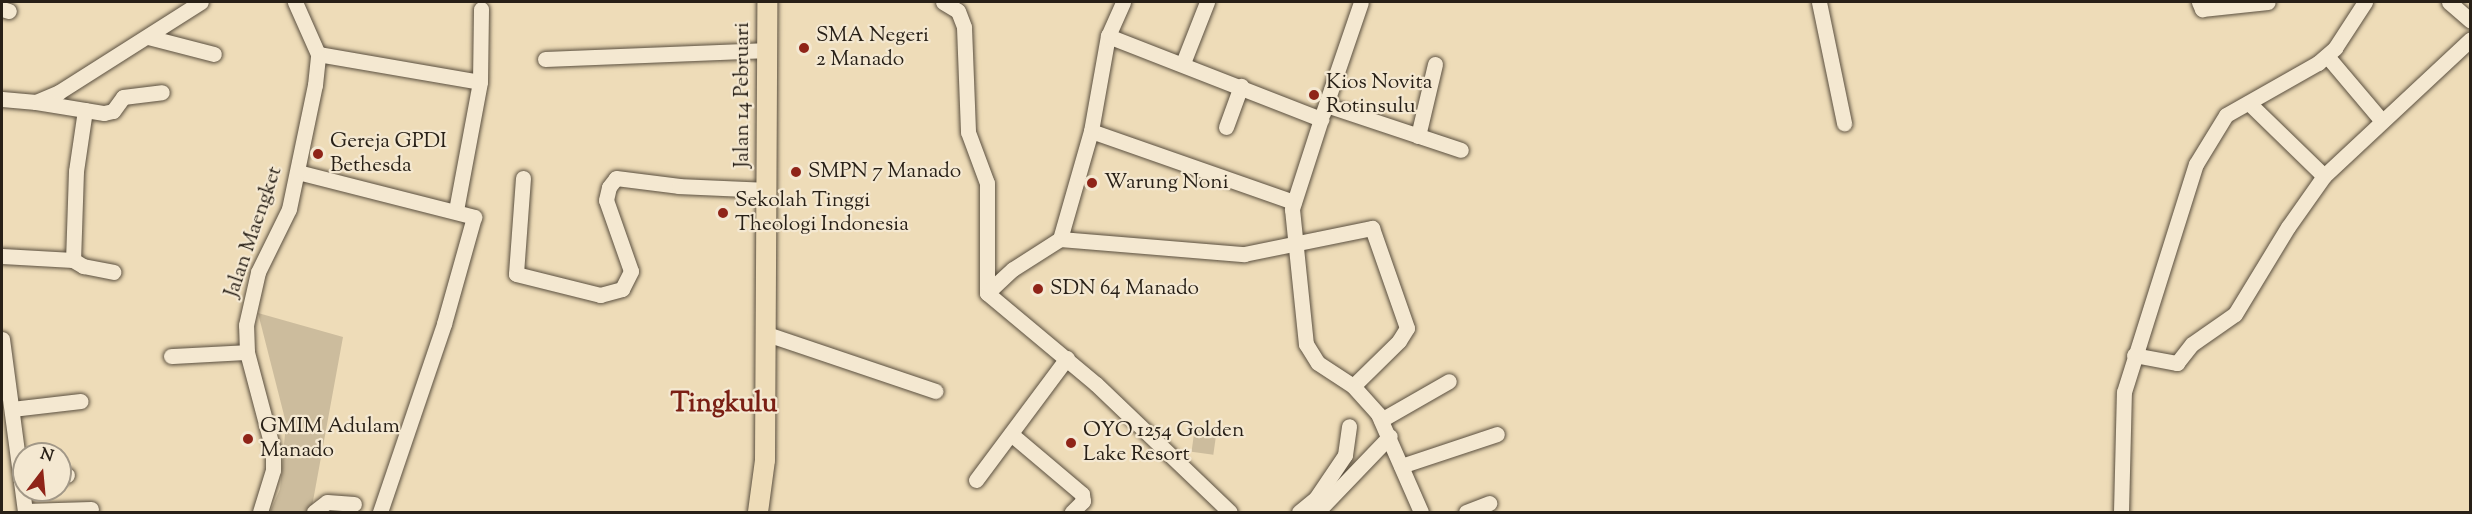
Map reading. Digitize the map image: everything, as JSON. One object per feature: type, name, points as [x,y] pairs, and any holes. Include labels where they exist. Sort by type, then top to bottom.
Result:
[{"type":"main road","name":"Jalan 14 Pebruari","points":[[758,513],[765,460],[767,2]]},
{"type":"street","points":[[36,102],[74,84],[201,2]]},
{"type":"street","points":[[295,2],[318,54],[480,82]]},
{"type":"street","points":[[943,2],[958,11],[964,27],[968,132],[987,183],[987,293]]},
{"type":"street","points":[[1060,239],[1091,131],[1108,36],[1123,2]]},
{"type":"street","points":[[1183,63],[1207,2]]},
{"type":"street","points":[[1361,2],[1294,202],[1294,245],[1308,351],[1353,386],[1381,420],[1390,436],[1420,512]]},
{"type":"street","points":[[1819,2],[1844,123]]},
{"type":"street","points":[[2199,2],[2202,9],[2268,2]]},
{"type":"street","points":[[2121,513],[2123,402],[2142,357],[2196,164],[2222,120],[2326,56],[2365,2]]},
{"type":"street","points":[[2449,2],[2470,20]]},
{"type":"street","points":[[456,210],[480,82],[481,9]]},
{"type":"street","points":[[148,36],[214,54]]},
{"type":"street","points":[[1108,36],[1249,89],[1461,150]]},
{"type":"street","points":[[2142,357],[2180,362],[2192,344],[2235,314],[2288,227],[2324,176],[2381,120],[2470,40]]},
{"type":"street","points":[[545,59],[768,50]]},
{"type":"street","name":"Jalan Maengket","points":[[260,513],[271,478],[273,450],[247,352],[246,325],[254,283],[285,220],[298,172],[318,54]]},
{"type":"street","points":[[2326,56],[2381,120]]},
{"type":"street","points":[[1418,136],[1435,64]]},
{"type":"street","points":[[1226,127],[1249,89]]},
{"type":"street","points":[[2,99],[109,112],[123,96],[162,92]]},
{"type":"street","points":[[2249,103],[2324,176]]},
{"type":"street","points":[[73,260],[76,171],[85,110]]},
{"type":"street","points":[[1091,131],[1225,180],[1294,202]]},
{"type":"street","points":[[298,172],[456,210],[473,215],[474,219],[444,324],[380,513]]},
{"type":"street","points":[[523,178],[516,274],[600,295],[622,290],[630,278],[628,261],[606,200],[609,187],[616,178],[679,186],[767,190]]},
{"type":"street","points":[[987,293],[1013,269],[1060,239],[1256,253],[1367,227],[1374,230],[1407,328],[1399,341],[1353,386]]},
{"type":"street","points":[[2,256],[73,260],[83,266],[112,272]]},
{"type":"street","points":[[987,293],[1067,358],[1230,513]]},
{"type":"street","points":[[764,333],[935,392]]},
{"type":"street","points":[[2,339],[5,382],[12,409],[16,442]]},
{"type":"street","points":[[171,356],[247,352]]},
{"type":"street","points":[[976,480],[1067,358]]},
{"type":"street","points":[[1381,420],[1449,381]]},
{"type":"street","points":[[12,409],[81,401]]},
{"type":"street","points":[[1299,513],[1316,498],[1345,455],[1349,426]]},
{"type":"street","points":[[1011,434],[1082,494],[1083,501],[1072,513]]},
{"type":"street","points":[[1401,466],[1497,434]]},
{"type":"street","points":[[1317,513],[1390,436]]},
{"type":"street","points":[[314,513],[327,501],[354,504]]},
{"type":"street","points":[[1466,513],[1489,503]]},
{"type":"street","points":[[25,512],[91,509]]},
{"type":"shaded area","points":[[258,313],[343,337],[311,512],[270,512],[280,489],[286,423]]},
{"type":"shaded area","points":[[1195,427],[1217,430],[1213,455],[1192,452]]},
{"type":"place","name":"SMA Negeri 2 Manado","points":[[804,48]]},
{"type":"place","name":"Kios Novita Rotinsulu","points":[[1314,95]]},
{"type":"place","name":"Gereja GPDI Bethesda","points":[[318,154]]},
{"type":"place","name":"SMPN 7 Manado","points":[[796,172]]},
{"type":"place","name":"Warung Noni","points":[[1092,183]]},
{"type":"place","name":"Sekolah Tinggi Theologi Indonesia","points":[[723,213]]},
{"type":"place","name":"SDN 64 Manado","points":[[1038,289]]},
{"type":"place","name":"GMIM Adulam Manado","points":[[248,439]]},
{"type":"place","name":"OYO 1254 Golden Lake Resort","points":[[1071,443]]},
{"type":"district","name":"Tingkulu","points":[[724,405]]}]
